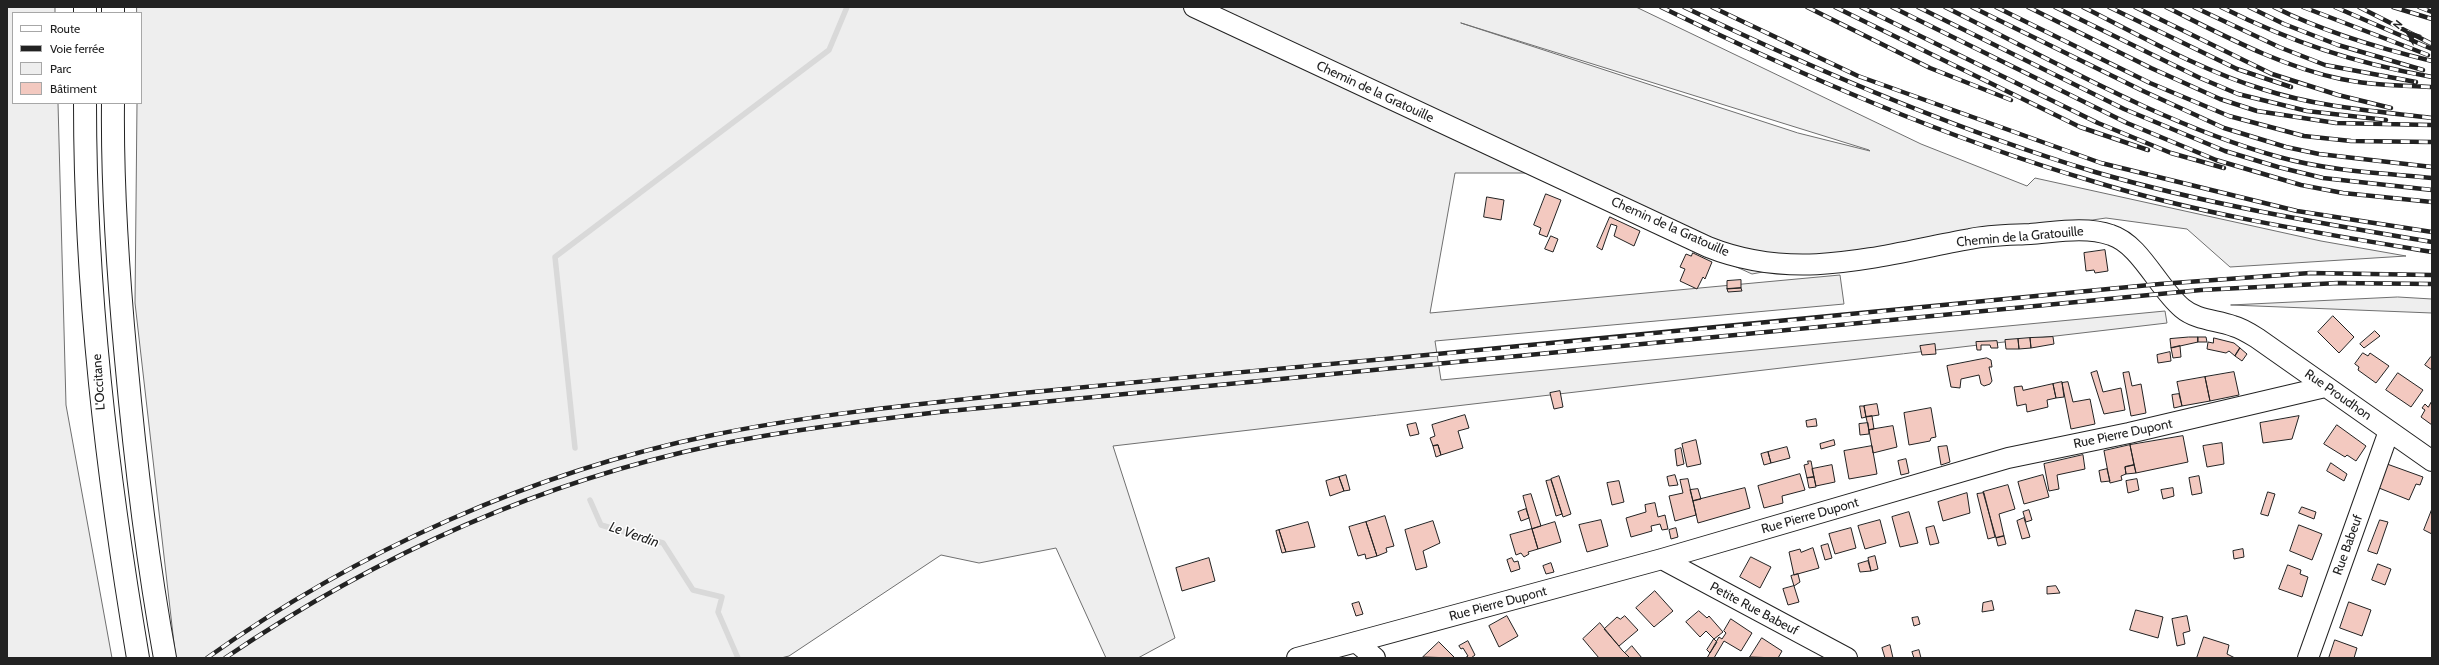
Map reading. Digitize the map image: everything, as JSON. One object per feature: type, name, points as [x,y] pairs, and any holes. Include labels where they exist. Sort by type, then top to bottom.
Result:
[{"type":"highway","name":"L'Occitane","points":[[85,104],[92,284],[102,416],[138,658]]},
{"type":"highway","points":[[113,104],[119,280],[130,410],[149,572],[165,658]]},
{"type":"street","name":"Chemin de la Gratouille","points":[[1194,7],[1724,253],[1781,265],[1802,266],[1884,256],[1972,238],[2066,231],[2100,232],[2112,235],[2125,242],[2168,294],[2183,309],[2205,319],[2243,330]]},
{"type":"street","name":"Rue Proudhon","points":[[2243,330],[2432,461]]},
{"type":"street","name":"Rue Pierre Dupont","points":[[1297,658],[1662,559],[2008,458],[2129,433],[2325,387]]},
{"type":"street","name":"Rue Babeuf","points":[[2308,658],[2389,431]]},
{"type":"street","name":"Petite Rue Babeuf","points":[[1662,559],[1847,658]]},
{"type":"street","points":[[1356,642],[1375,658]]},
{"type":"green space","points":[[7,7],[55,7],[55,12],[12,12],[12,104],[58,104],[66,405],[112,658],[7,658]]},
{"type":"green space","points":[[137,7],[1636,7],[1921,144],[2027,186],[2035,178],[2321,241],[2406,256],[2230,267],[2187,229],[2106,218],[1853,255],[1752,274],[1530,173],[1455,173],[1430,313],[1840,275],[1844,304],[1435,341],[1441,380],[2165,311],[2167,323],[1113,446],[1175,638],[1138,658],[1106,658],[1056,548],[979,563],[941,555],[789,656],[781,658],[168,658],[175,652],[135,303],[137,104],[142,104],[142,12],[137,12]],"holes":[[[1461,23],[1869,150],[1870,151],[1798,133]]]},
{"type":"green space","points":[[2398,297],[2432,299],[2432,313],[2231,305]]},
{"type":"building","points":[[1546,194],[1561,200],[1547,237],[1539,234],[1541,228],[1534,225]]},
{"type":"building","points":[[1487,197],[1504,200],[1501,220],[1484,217]]},
{"type":"building","points":[[1610,217],[1640,231],[1634,246],[1614,236],[1617,226],[1611,224],[1602,250],[1597,247]]},
{"type":"building","points":[[1551,236],[1558,239],[1553,252],[1545,249]]},
{"type":"building","points":[[2105,250],[2108,271],[2095,273],[2094,270],[2086,271],[2084,253]]},
{"type":"building","points":[[1693,253],[1712,262],[1705,279],[1703,277],[1697,289],[1680,281],[1685,269],[1680,267],[1686,254],[1691,256]]},
{"type":"building","points":[[1741,280],[1741,288],[1727,289],[1727,281]]},
{"type":"building","points":[[1741,288],[1742,291],[1728,292],[1727,289]]},
{"type":"building","points":[[2333,316],[2354,337],[2339,353],[2318,332]]},
{"type":"building","points":[[2375,331],[2380,336],[2364,348],[2360,344]]},
{"type":"building","points":[[2053,337],[2054,344],[2031,348],[2030,338]]},
{"type":"building","points":[[2198,337],[2198,342],[2171,348],[2170,339]]},
{"type":"building","points":[[2198,337],[2206,337],[2207,342],[2198,342]]},
{"type":"building","points":[[2030,338],[2031,348],[2019,349],[2018,339]]},
{"type":"building","points":[[2214,338],[2234,343],[2240,348],[2235,356],[2229,351],[2226,353],[2207,349],[2208,342],[2213,343]]},
{"type":"building","points":[[2018,339],[2019,349],[2006,349],[2005,340]]},
{"type":"building","points":[[1997,341],[1998,348],[1991,348],[1990,345],[1981,345],[1981,350],[1977,350],[1976,342]]},
{"type":"building","points":[[1935,344],[1936,354],[1922,355],[1920,346]]},
{"type":"building","points":[[2180,346],[2181,357],[2173,358],[2171,348]]},
{"type":"building","points":[[2240,348],[2247,354],[2242,361],[2235,356]]},
{"type":"building","points":[[2170,352],[2171,361],[2158,363],[2157,355]]},
{"type":"building","points":[[2363,353],[2368,356],[2370,353],[2389,366],[2376,383],[2358,370],[2359,367],[2355,364]]},
{"type":"building","points":[[2431,357],[2432,358],[2432,370],[2425,365]]},
{"type":"building","points":[[1987,358],[1991,360],[1992,367],[1989,367],[1992,381],[1990,384],[1984,386],[1981,384],[1979,375],[1961,379],[1960,388],[1951,387],[1947,366]]},
{"type":"building","points":[[2097,371],[2103,392],[2121,388],[2125,410],[2104,414],[2091,373]]},
{"type":"building","points":[[2129,372],[2132,386],[2141,384],[2146,413],[2131,416],[2123,373]]},
{"type":"building","points":[[2234,372],[2239,395],[2210,401],[2205,377]]},
{"type":"building","points":[[2398,373],[2423,390],[2411,407],[2386,390]]},
{"type":"building","points":[[2205,377],[2210,401],[2182,406],[2177,382]]},
{"type":"building","points":[[2062,382],[2064,397],[2056,398],[2053,384]]},
{"type":"building","points":[[2068,382],[2073,402],[2090,399],[2095,424],[2071,429],[2062,383]]},
{"type":"building","points":[[2053,384],[2056,398],[2047,400],[2048,407],[2027,412],[2026,404],[2017,406],[2014,387],[2022,386],[2023,390]]},
{"type":"building","points":[[1560,391],[1563,407],[1554,409],[1550,393]]},
{"type":"building","points":[[2179,394],[2182,406],[2174,408],[2172,395]]},
{"type":"building","points":[[2432,401],[2432,425],[2421,417],[2425,410],[2422,408],[2425,404],[2428,407]]},
{"type":"building","points":[[1877,404],[1879,415],[1866,417],[1864,406]]},
{"type":"building","points":[[1860,406],[1864,406],[1866,417],[1862,418]]},
{"type":"building","points":[[1931,408],[1936,437],[1931,438],[1930,441],[1909,445],[1904,413]]},
{"type":"building","points":[[1465,415],[1469,428],[1458,431],[1463,448],[1441,455],[1438,445],[1433,446],[1430,438],[1435,436],[1432,425]]},
{"type":"building","points":[[1872,416],[1874,429],[1869,430],[1866,417]]},
{"type":"building","points":[[2299,416],[2292,439],[2263,443],[2260,423]]},
{"type":"building","points":[[1816,419],[1817,426],[1807,427],[1806,421]]},
{"type":"building","points":[[1416,423],[1419,434],[1410,436],[1407,425]]},
{"type":"building","points":[[1868,423],[1869,434],[1860,435],[1859,424]]},
{"type":"building","points":[[2337,425],[2366,446],[2356,461],[2347,455],[2345,457],[2324,444]]},
{"type":"building","points":[[1893,426],[1897,447],[1873,453],[1869,430]]},
{"type":"building","points":[[2183,436],[2188,462],[2136,473],[2130,445]]},
{"type":"building","points":[[1696,440],[1701,464],[1687,467],[1682,444]]},
{"type":"building","points":[[1834,440],[1835,445],[1821,449],[1820,444]]},
{"type":"building","points":[[2222,443],[2224,464],[2207,467],[2203,446]]},
{"type":"building","points":[[1438,445],[1441,455],[1436,457],[1433,446]]},
{"type":"building","points":[[2130,445],[2134,465],[2125,467],[2126,474],[2121,476],[2122,480],[2110,483],[2104,451]]},
{"type":"building","points":[[1872,446],[1877,474],[1849,479],[1844,451]]},
{"type":"building","points":[[1947,446],[1950,462],[1941,465],[1938,447]]},
{"type":"building","points":[[1787,447],[1790,458],[1771,463],[1768,452]]},
{"type":"building","points":[[1681,448],[1684,464],[1677,466],[1675,450]]},
{"type":"building","points":[[1768,452],[1771,463],[1764,465],[1761,454]]},
{"type":"building","points":[[2083,455],[2085,469],[2057,475],[2059,489],[2049,491],[2044,464]]},
{"type":"building","points":[[1906,459],[1909,473],[1901,475],[1898,461]]},
{"type":"building","points":[[1808,461],[1811,461],[1814,477],[1807,478],[1804,465],[1808,464]]},
{"type":"building","points":[[2331,463],[2347,474],[2344,481],[2327,471]]},
{"type":"building","points":[[2387,464],[2423,477],[2420,485],[2416,484],[2409,500],[2379,488]]},
{"type":"building","points":[[1832,465],[1835,482],[1816,486],[1812,469]]},
{"type":"building","points":[[2134,465],[2136,473],[2126,474],[2125,467]]},
{"type":"building","points":[[2107,469],[2110,481],[2101,482],[2099,471]]},
{"type":"building","points":[[1800,474],[1805,490],[1782,496],[1783,503],[1764,508],[1758,486]]},
{"type":"building","points":[[1346,475],[1350,490],[1344,491],[1339,477]]},
{"type":"building","points":[[1675,475],[1678,485],[1669,486],[1667,477]]},
{"type":"building","points":[[2043,475],[2049,497],[2024,504],[2018,482]]},
{"type":"building","points":[[1559,476],[1571,514],[1563,517],[1551,479]]},
{"type":"building","points":[[2199,476],[2202,493],[2192,495],[2189,478]]},
{"type":"building","points":[[1339,477],[1344,491],[1330,496],[1326,481]]},
{"type":"building","points":[[1814,477],[1816,487],[1809,488],[1807,478]]},
{"type":"building","points":[[1688,479],[1696,515],[1675,521],[1669,496],[1683,493],[1680,480]]},
{"type":"building","points":[[2137,479],[2139,490],[2128,493],[2126,481]]},
{"type":"building","points":[[1551,480],[1562,514],[1556,516],[1546,481]]},
{"type":"building","points":[[1619,481],[1624,502],[1612,505],[1607,483]]},
{"type":"building","points":[[2008,485],[2015,509],[1999,514],[2004,536],[1996,538],[1983,492]]},
{"type":"building","points":[[1745,488],[1750,508],[1698,523],[1693,501]]},
{"type":"building","points":[[2173,488],[2174,496],[2163,499],[2161,490]]},
{"type":"building","points":[[1698,489],[1701,499],[1693,501],[1690,490]]},
{"type":"building","points":[[2268,492],[2275,494],[2268,516],[2261,514]]},
{"type":"building","points":[[1967,493],[1970,513],[1943,521],[1938,502]]},
{"type":"building","points":[[1984,493],[1995,537],[1988,539],[1977,494]]},
{"type":"building","points":[[1531,494],[1541,526],[1532,529],[1523,496]]},
{"type":"building","points":[[1655,503],[1658,517],[1665,515],[1668,529],[1662,530],[1660,524],[1651,526],[1652,531],[1631,537],[1626,518],[1646,512],[1645,505]]},
{"type":"building","points":[[2302,507],[2316,512],[2314,519],[2299,513]]},
{"type":"building","points":[[1526,509],[1529,518],[1521,521],[1518,512]]},
{"type":"building","points":[[2432,509],[2432,534],[2424,530]]},
{"type":"building","points":[[2029,510],[2032,520],[2026,522],[2023,512]]},
{"type":"building","points":[[1909,512],[1918,543],[1900,547],[1892,517]]},
{"type":"building","points":[[1385,516],[1394,546],[1386,548],[1387,552],[1377,556],[1366,522]]},
{"type":"building","points":[[2024,518],[2030,537],[2022,539],[2017,521]]},
{"type":"building","points":[[1601,520],[1608,546],[1587,552],[1579,525]]},
{"type":"building","points":[[1880,520],[1886,543],[1865,549],[1858,526]]},
{"type":"building","points":[[2380,520],[2388,522],[2377,554],[2368,551]]},
{"type":"building","points":[[1433,521],[1440,543],[1423,551],[1427,567],[1416,570],[1405,530]]},
{"type":"building","points":[[1308,522],[1315,547],[1286,552],[1279,530]]},
{"type":"building","points":[[1366,522],[1377,556],[1366,559],[1365,554],[1358,556],[1349,527]]},
{"type":"building","points":[[1555,522],[1561,542],[1538,549],[1532,529]]},
{"type":"building","points":[[2299,525],[2322,534],[2312,560],[2290,551]]},
{"type":"building","points":[[1934,526],[1939,543],[1930,545],[1926,528]]},
{"type":"building","points":[[1676,528],[1678,537],[1671,539],[1669,530]]},
{"type":"building","points":[[1851,528],[1856,548],[1835,554],[1829,534]]},
{"type":"building","points":[[1532,529],[1538,549],[1528,552],[1529,554],[1524,557],[1521,553],[1516,555],[1510,535]]},
{"type":"building","points":[[1279,530],[1286,552],[1282,553],[1276,531]]},
{"type":"building","points":[[2004,536],[2006,544],[1998,546],[1996,538]]},
{"type":"building","points":[[1828,544],[1832,558],[1825,560],[1821,546]]},
{"type":"building","points":[[1813,548],[1819,568],[1794,575],[1789,552],[1800,549],[1801,552]]},
{"type":"building","points":[[2243,549],[2244,557],[2234,559],[2233,551]]},
{"type":"building","points":[[1875,556],[1878,569],[1871,571],[1868,558]]},
{"type":"building","points":[[1751,557],[1771,567],[1760,588],[1740,577]]},
{"type":"building","points":[[1209,558],[1215,581],[1182,591],[1176,568]]},
{"type":"building","points":[[1512,558],[1514,562],[1518,561],[1520,569],[1511,572],[1507,560]]},
{"type":"building","points":[[1868,561],[1871,571],[1860,572],[1858,564]]},
{"type":"building","points":[[1551,563],[1554,572],[1546,574],[1543,566]]},
{"type":"building","points":[[2378,564],[2391,569],[2385,585],[2372,580]]},
{"type":"building","points":[[2288,565],[2301,570],[2300,574],[2308,577],[2302,597],[2279,589]]},
{"type":"building","points":[[1798,574],[1800,582],[1794,586],[1791,576]]},
{"type":"building","points":[[1794,586],[1799,602],[1788,605],[1783,589]]},
{"type":"building","points":[[2056,586],[2060,593],[2047,594],[2047,587]]},
{"type":"building","points":[[1655,591],[1673,611],[1654,627],[1636,608]]},
{"type":"building","points":[[1992,601],[1994,610],[1982,612],[1983,603]]},
{"type":"building","points":[[1359,602],[1363,614],[1356,616],[1352,604]]},
{"type":"building","points":[[2349,602],[2371,610],[2362,636],[2340,628]]},
{"type":"building","points":[[2136,610],[2163,617],[2158,638],[2130,630]]},
{"type":"building","points":[[1699,611],[1707,618],[1709,616],[1723,632],[1714,639],[1706,631],[1700,637],[1686,622]]},
{"type":"building","points":[[1507,616],[1518,636],[1499,647],[1489,626]]},
{"type":"building","points":[[1625,616],[1638,630],[1619,646],[1604,629],[1617,617],[1620,619]]},
{"type":"building","points":[[2187,616],[2190,631],[2183,633],[2185,644],[2177,646],[2172,619]]},
{"type":"building","points":[[1918,617],[1920,624],[1914,626],[1912,618]]},
{"type":"building","points":[[1731,619],[1752,633],[1741,651],[1724,641],[1714,658],[1707,658],[1719,637],[1722,639],[1726,633],[1724,631]]},
{"type":"building","points":[[1600,623],[1630,658],[1599,658],[1583,639]]},
{"type":"building","points":[[2204,637],[2229,645],[2227,654],[2235,658],[2197,658]]},
{"type":"building","points":[[1762,638],[1782,651],[1778,658],[1750,657]]},
{"type":"building","points":[[1714,639],[1717,642],[1710,653],[1707,650]]},
{"type":"building","points":[[2335,640],[2357,648],[2354,658],[2329,658]]},
{"type":"building","points":[[1468,641],[1475,655],[1471,658],[1465,658],[1468,656],[1463,648],[1461,649],[1459,646]]},
{"type":"building","points":[[1439,642],[1455,658],[1423,657]]},
{"type":"building","points":[[1890,645],[1893,658],[1885,658],[1882,648]]},
{"type":"building","points":[[1632,646],[1642,658],[1630,658],[1625,653]]},
{"type":"building","points":[[1919,650],[1921,658],[1914,658],[1912,652]]},
{"type":"waterway","points":[[575,448],[555,257],[829,50],[847,7]]},
{"type":"waterway","name":"Le Verdin","points":[[590,500],[601,525],[663,543],[693,590],[722,597],[718,612],[738,658]]},
{"type":"railway","points":[[1661,7],[1766,57],[1873,103],[1927,125],[2036,164],[2176,204],[2261,222],[2432,252]]},
{"type":"railway","points":[[1684,7],[1784,54],[1938,118],[2095,172],[2178,194],[2262,212],[2432,242]]},
{"type":"railway","points":[[1712,7],[1858,76],[2101,163],[2297,211],[2432,232]]},
{"type":"railway","points":[[1807,7],[1930,68],[2011,100]]},
{"type":"railway","points":[[1835,7],[2080,127],[2148,150]]},
{"type":"railway","points":[[1861,7],[2098,123],[2171,153],[2224,168]]},
{"type":"railway","points":[[1892,7],[2127,123],[2216,160],[2301,185],[2343,193],[2432,202]]},
{"type":"railway","points":[[1918,7],[2124,109],[2225,151],[2278,167],[2323,178],[2432,190]]},
{"type":"railway","points":[[1945,7],[2109,90],[2193,127],[2236,143],[2298,162],[2355,171],[2432,178]]},
{"type":"railway","points":[[1972,7],[2141,90],[2224,128],[2286,147],[2319,154],[2432,167]]},
{"type":"railway","points":[[1996,7],[2150,83],[2229,116],[2304,136],[2351,141],[2432,142]]},
{"type":"railway","points":[[2028,7],[2151,68],[2220,99],[2257,111],[2336,123],[2432,125]]},
{"type":"railway","points":[[2055,7],[2200,78],[2238,94],[2307,111],[2386,120]]},
{"type":"railway","points":[[2083,7],[2193,62],[2262,89],[2325,104],[2432,118]]},
{"type":"railway","points":[[2109,7],[2237,69],[2291,87]]},
{"type":"railway","points":[[2135,7],[2272,74],[2338,95],[2391,108]]},
{"type":"railway","points":[[2166,7],[2252,49],[2273,58],[2318,73],[2363,83],[2432,87]]},
{"type":"railway","points":[[2194,7],[2279,47],[2325,65],[2416,82]]},
{"type":"railway","points":[[2221,7],[2273,31],[2324,50],[2375,65],[2432,77]]},
{"type":"railway","points":[[2249,7],[2284,24],[2338,45],[2423,70]]},
{"type":"railway","points":[[2274,7],[2332,32],[2392,51],[2432,61]]},
{"type":"railway","points":[[2303,7],[2428,55]]},
{"type":"railway","points":[[2335,7],[2432,49]]},
{"type":"railway","points":[[2359,7],[2432,44]]},
{"type":"railway","points":[[2393,7],[2432,19]]},
{"type":"railway","points":[[2419,7],[2432,12]]},
{"type":"railway","points":[[207,658],[264,619],[324,583],[385,550],[448,520],[579,470],[645,451],[713,435],[790,421],[867,410],[1023,393],[1579,341],[2160,284],[2310,273],[2432,275]]},
{"type":"railway","points":[[225,658],[282,621],[340,587],[399,556],[522,502],[585,480],[650,461],[715,445],[799,430],[939,412],[2201,290],[2338,283],[2432,284]]}]
